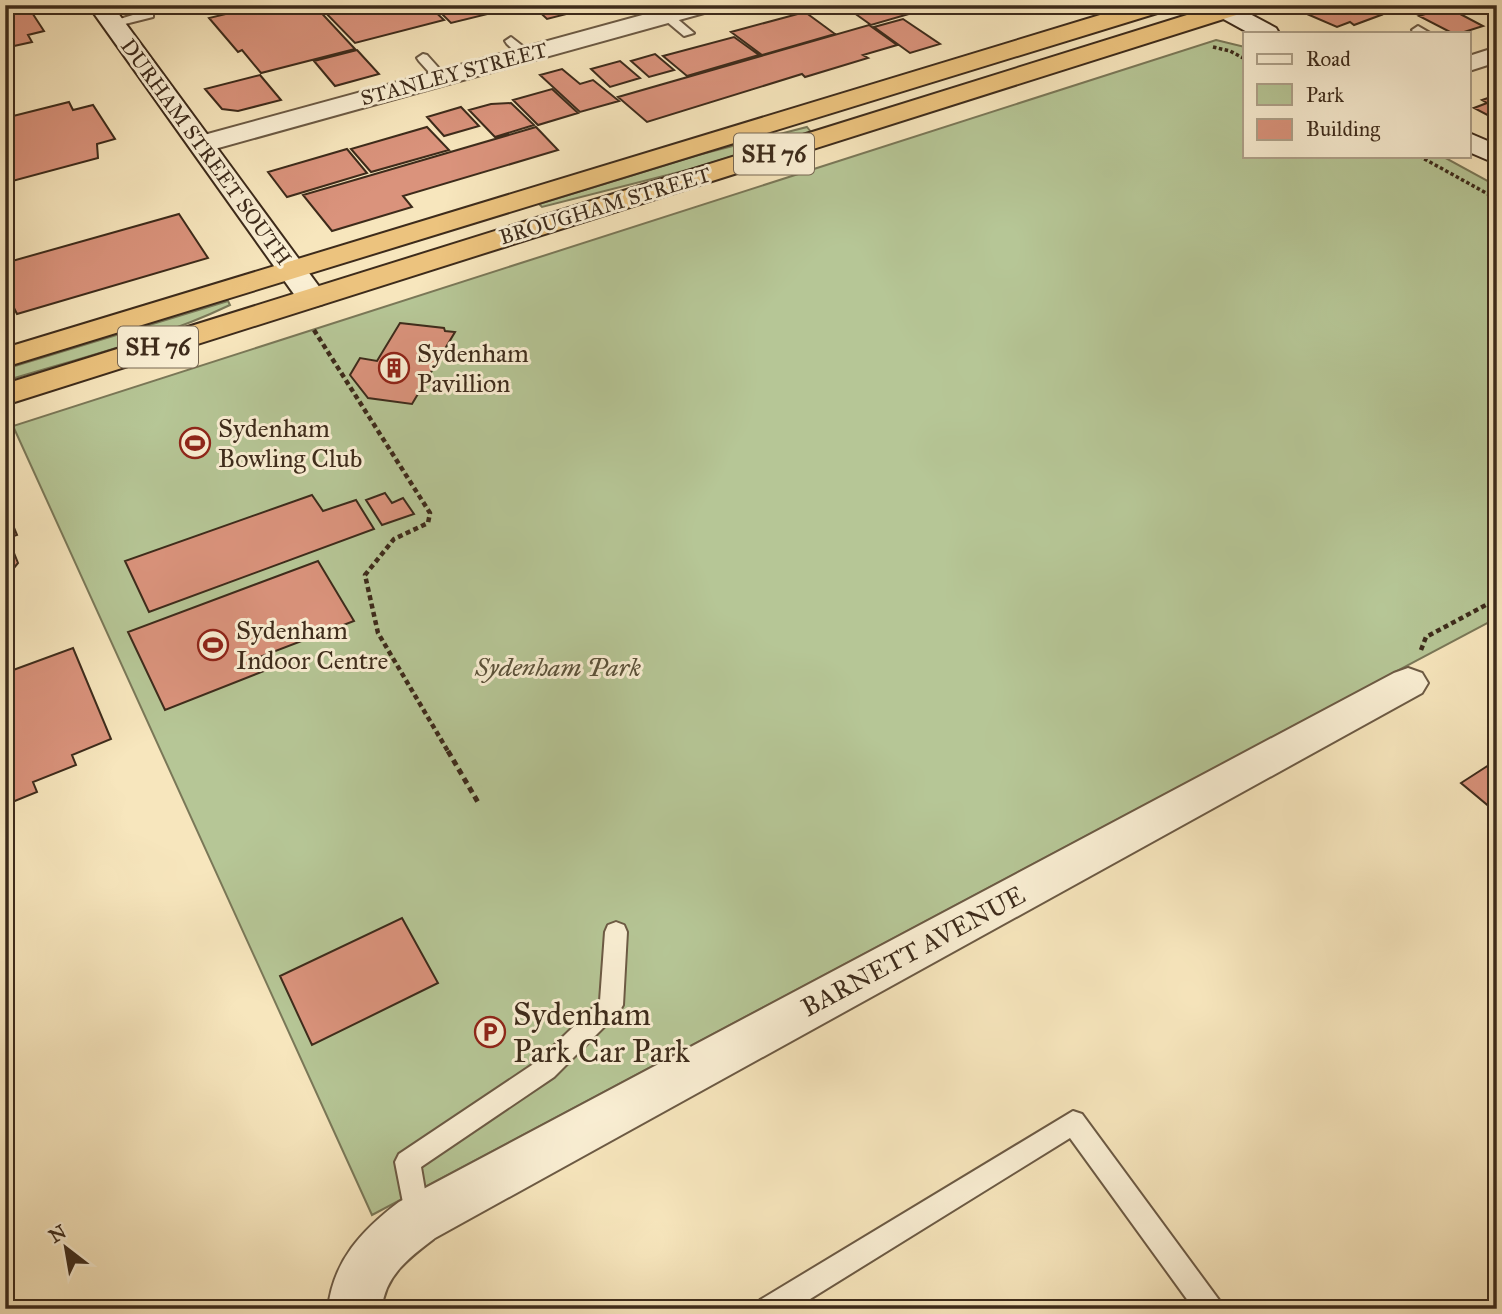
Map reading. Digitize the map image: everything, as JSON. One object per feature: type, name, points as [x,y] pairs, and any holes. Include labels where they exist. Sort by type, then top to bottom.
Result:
[{"type":"highway","name":"BROUGHAM STREET","points":[[5,358],[1159,5]]},
{"type":"highway","name":"BROUGHAM STREET","points":[[5,396],[1229,7]]},
{"type":"street","name":"STANLEY STREET","points":[[202,144],[441,78],[518,48],[660,11],[707,5]]},
{"type":"street","points":[[1229,7],[1266,32]]},
{"type":"street","name":"DURHAM STREET SOUTH","points":[[107,14],[312,298]]},
{"type":"street","points":[[1470,142],[1497,156]]},
{"type":"street","name":"BARNETT AVENUE","points":[[355,1309],[363,1272],[388,1241],[418,1220],[1408,683]]},
{"type":"lane","points":[[660,11],[688,33]]},
{"type":"lane","points":[[107,14],[149,14]]},
{"type":"lane","points":[[423,58],[441,78]]},
{"type":"lane","points":[[418,1220],[408,1162],[546,1069],[611,1005],[616,932]]},
{"type":"lane","points":[[769,1309],[1073,1122],[1210,1309]]},
{"type":"path","points":[[1423,158],[1497,199]]},
{"type":"path","points":[[312,298],[312,327],[430,513],[428,523],[394,540],[365,575],[378,633],[479,804]]},
{"type":"path","points":[[1408,683],[1426,637],[1497,599]]},
{"type":"green space","name":"Sydenham Park","points":[[1216,40],[1243,47],[1243,158],[1446,158],[1497,186],[1497,618],[372,1215],[13,426]]},
{"type":"green space","points":[[807,127],[811,132],[691,169],[542,207],[539,204],[698,155]]},
{"type":"green space","points":[[228,301],[230,305],[175,328],[5,381],[5,369]]},
{"type":"building","points":[[5,5],[27,5],[44,31],[28,35],[32,42],[5,48]]},
{"type":"building","points":[[263,5],[314,5],[355,49],[261,73],[242,50],[238,52],[209,18]]},
{"type":"building","points":[[318,5],[428,5],[444,20],[355,43]]},
{"type":"building","points":[[433,5],[524,5],[451,23]]},
{"type":"building","points":[[532,5],[600,5],[586,9],[590,12],[582,14],[578,11],[547,19]]},
{"type":"building","points":[[843,5],[940,5],[871,25]]},
{"type":"building","points":[[1316,5],[1373,5],[1382,10],[1375,12],[1381,15],[1354,25],[1350,22],[1337,27],[1300,11]]},
{"type":"building","points":[[1447,7],[1483,26],[1464,32],[1450,32],[1419,16]]},
{"type":"building","points":[[805,12],[835,34],[762,55],[731,32]]},
{"type":"building","points":[[903,19],[940,44],[910,53],[874,27]]},
{"type":"building","points":[[869,25],[897,45],[863,55],[868,58],[805,77],[802,74],[647,122],[618,97]]},
{"type":"building","points":[[734,37],[759,55],[687,76],[663,56]]},
{"type":"building","points":[[357,50],[379,74],[335,86],[314,61]]},
{"type":"building","points":[[655,54],[674,70],[649,77],[631,61]]},
{"type":"building","points":[[620,61],[640,78],[610,87],[591,69]]},
{"type":"building","points":[[562,69],[580,84],[593,80],[619,101],[580,112],[540,75]]},
{"type":"building","points":[[260,75],[281,100],[238,111],[222,109],[205,89]]},
{"type":"building","points":[[552,89],[578,113],[538,125],[513,100]]},
{"type":"building","points":[[1497,95],[1497,120],[1474,108],[1487,103],[1482,100]]},
{"type":"building","points":[[69,102],[73,110],[93,105],[115,139],[97,144],[98,158],[5,183],[5,118]]},
{"type":"building","points":[[511,103],[534,125],[495,137],[469,110],[491,104]]},
{"type":"building","points":[[461,107],[479,126],[444,136],[427,117]]},
{"type":"building","points":[[427,127],[449,150],[371,172],[351,149]]},
{"type":"building","points":[[536,127],[558,150],[403,196],[412,207],[332,231],[303,195]]},
{"type":"building","points":[[347,149],[367,173],[287,197],[268,172]]},
{"type":"building","points":[[179,214],[208,258],[17,314],[5,290],[5,263]]},
{"type":"building","name":"Sydenham Pavillion","points":[[400,323],[444,328],[445,331],[455,332],[412,404],[368,398],[350,375],[360,358],[377,361]]},
{"type":"building","points":[[385,493],[392,503],[403,498],[414,514],[382,525],[366,500]]},
{"type":"building","name":"Sydenham Bowling Club","points":[[312,495],[323,511],[356,500],[374,529],[149,612],[125,561]]},
{"type":"building","points":[[5,506],[17,535],[8,538],[18,563],[5,579]]},
{"type":"building","name":"Sydenham Indoor Centre","points":[[318,561],[354,621],[257,658],[264,671],[165,710],[128,632]]},
{"type":"building","points":[[73,648],[111,739],[72,755],[76,765],[33,782],[37,792],[5,805],[5,673]]},
{"type":"building","points":[[1489,765],[1497,772],[1497,813],[1461,783]]},
{"type":"building","points":[[402,918],[438,983],[312,1045],[280,976]]},
{"type":"place","name":"Sydenham Pavillion","points":[[394,368]]},
{"type":"place","name":"Sydenham Bowling Club","points":[[195,443]]},
{"type":"place","name":"Sydenham Indoor Centre","points":[[213,645]]},
{"type":"place","name":"Sydenham Park Car Park","points":[[490,1032]]}]
